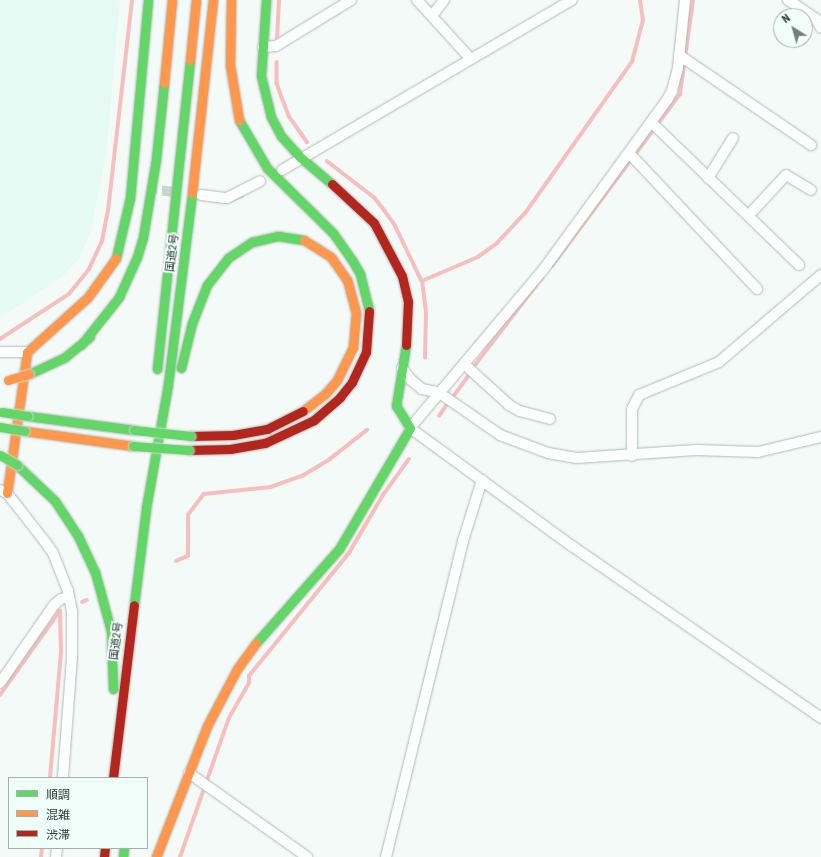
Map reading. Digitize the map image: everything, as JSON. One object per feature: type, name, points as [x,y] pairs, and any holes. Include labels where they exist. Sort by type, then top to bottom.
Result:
[{"type":"main road","points":[[4,492],[22,374],[27,352],[34,342],[88,297],[110,268],[121,243],[131,187],[148,0]]},
{"type":"main road","points":[[81,346],[119,297],[138,257],[143,237],[156,159],[172,0]]},
{"type":"main road","name":"国道2号","points":[[156,381],[196,0]]},
{"type":"main road","name":"国道2号","points":[[113,777],[146,508],[162,418],[188,234],[213,0]]},
{"type":"main road","points":[[0,427],[133,446],[190,450],[230,449],[265,443],[314,420],[340,397],[352,382],[366,352],[369,335],[369,304],[360,274],[333,233],[267,168],[240,124],[230,72],[231,0]]},
{"type":"main road","points":[[156,857],[207,726],[237,669],[255,644],[339,549],[410,428],[396,406],[408,316],[405,288],[397,264],[374,223],[347,196],[300,157],[281,136],[266,103],[261,76],[266,0]]},
{"type":"main road","points":[[240,124],[236,80],[241,15]]},
{"type":"main road","points":[[162,213],[177,181]]},
{"type":"main road","points":[[1,412],[191,436],[233,435],[267,429],[298,415],[325,394],[337,380],[353,347],[356,313],[347,280],[339,267],[320,248],[294,237],[265,238],[240,249],[217,269],[198,303],[177,390],[162,418]]},
{"type":"main road","points":[[4,381],[29,374],[47,366],[81,346],[113,315],[144,266]]},
{"type":"main road","name":"国道2号","points":[[146,508],[154,405]]},
{"type":"main road","points":[[0,455],[17,465],[42,487],[67,518],[87,553],[102,591],[113,652],[113,777]]},
{"type":"main road","points":[[133,696],[137,658],[135,591]]},
{"type":"street","points":[[263,47],[276,46],[351,0]]},
{"type":"street","points":[[417,0],[470,58]]},
{"type":"street","points":[[432,16],[444,0]]},
{"type":"street","points":[[282,170],[300,157],[572,0]]},
{"type":"street","points":[[684,0],[683,57],[672,91],[654,125],[632,156],[543,270],[464,364],[438,392],[410,428],[572,546],[821,718]]},
{"type":"street","points":[[788,0],[816,19],[821,28]]},
{"type":"street","points":[[683,57],[811,145]]},
{"type":"street","points":[[654,125],[708,178],[749,215],[799,265]]},
{"type":"street","points":[[708,178],[733,138]]},
{"type":"street","points":[[632,156],[758,289]]},
{"type":"street","points":[[749,215],[786,175],[811,190]]},
{"type":"street","points":[[201,195],[228,198],[260,181]]},
{"type":"street","points":[[131,187],[145,188]]},
{"type":"street","points":[[632,456],[632,409],[639,395],[719,362],[821,275]]},
{"type":"street","points":[[0,352],[27,352]]},
{"type":"street","points":[[464,364],[509,405],[520,411],[550,419]]},
{"type":"street","points":[[402,368],[411,380],[422,389],[438,392],[482,424],[522,446],[548,454],[577,458],[632,456],[696,450],[758,452],[821,437]]},
{"type":"street","points":[[386,857],[463,540],[482,480]]},
{"type":"street","points":[[4,492],[53,553],[69,597],[72,656],[63,777]]},
{"type":"street","points":[[0,682],[54,605],[61,598],[69,597]]},
{"type":"street","points":[[189,773],[207,784],[307,857]]},
{"type":"shaded area","points":[[0,0],[120,0],[106,155],[90,233],[79,259],[63,276],[0,318]]},
{"type":"waterway","points":[[0,339],[69,294],[89,269],[102,241],[108,211],[132,0]]},
{"type":"waterway","points":[[277,39],[279,0]]},
{"type":"waterway","points":[[425,358],[426,313],[422,281],[478,257],[497,243],[526,212],[632,62],[643,20],[640,0]]},
{"type":"waterway","points":[[552,266],[680,94],[693,0]]},
{"type":"waterway","points":[[277,62],[277,83],[283,100],[289,116],[307,142]]},
{"type":"waterway","points":[[327,161],[375,198],[395,225],[422,281]]},
{"type":"waterway","points":[[226,202],[242,196]]},
{"type":"waterway","points":[[475,365],[542,278]]},
{"type":"waterway","points":[[453,397],[468,376]]},
{"type":"waterway","points":[[439,416],[448,403]]},
{"type":"waterway","points":[[176,561],[188,556],[188,515],[204,494],[271,487],[302,476],[330,459],[367,430]]},
{"type":"waterway","points":[[180,857],[229,718],[249,683],[249,676],[349,553],[383,495],[409,459]]},
{"type":"waterway","points":[[82,602],[87,600]]},
{"type":"waterway","points":[[0,695],[60,611]]},
{"type":"waterway","points":[[50,777],[61,652],[60,612]]},
{"type":"waterway","points":[[41,857],[42,849]]},
{"type":"tunnel","points":[[147,189],[178,192]]},
{"type":"traffic: fast","points":[[116,258],[130,198],[148,0]]},
{"type":"traffic: fast","points":[[266,0],[261,76],[271,117],[281,136],[300,157],[332,184]]},
{"type":"traffic: fast","points":[[157,369],[190,60]]},
{"type":"traffic: fast","points":[[81,345],[119,297],[137,257],[143,237],[156,159],[164,83]]},
{"type":"traffic: fast","points":[[239,120],[267,168],[333,233],[352,260],[360,274],[369,311]]},
{"type":"traffic: fast","points":[[134,605],[146,508],[168,384],[192,193]]},
{"type":"traffic: fast","points":[[181,368],[192,323],[207,285],[228,258],[252,242],[278,236],[304,240]]},
{"type":"traffic: fast","points":[[29,374],[65,357],[90,337]]},
{"type":"traffic: fast","points":[[256,643],[339,549],[410,428],[396,406],[406,345]]},
{"type":"traffic: fast","points":[[2,412],[28,416]]},
{"type":"traffic: fast","points":[[28,416],[134,430]]},
{"type":"traffic: fast","points":[[0,427],[25,431]]},
{"type":"traffic: fast","points":[[134,430],[191,436]]},
{"type":"traffic: fast","points":[[133,446],[189,450]]},
{"type":"traffic: fast","points":[[0,455],[17,465]]},
{"type":"traffic: fast","points":[[17,465],[55,501],[78,536],[95,572],[111,631],[113,689]]},
{"type":"traffic: fast","points":[[123,857],[124,849]]},
{"type":"traffic: slow","points":[[164,83],[172,0]]},
{"type":"traffic: slow","points":[[190,60],[196,0]]},
{"type":"traffic: slow","points":[[192,193],[213,0]]},
{"type":"traffic: slow","points":[[231,0],[230,65],[239,120]]},
{"type":"traffic: slow","points":[[303,411],[325,394],[337,380],[353,347],[356,313],[347,280],[331,257],[304,240]]},
{"type":"traffic: slow","points":[[7,493],[27,352],[88,297],[116,258]]},
{"type":"traffic: slow","points":[[8,380],[29,374]]},
{"type":"traffic: slow","points":[[25,431],[133,446]]},
{"type":"traffic: slow","points":[[156,857],[207,726],[237,669],[256,643]]},
{"type":"traffic: jam","points":[[332,184],[374,223],[402,276],[408,301],[406,345]]},
{"type":"traffic: jam","points":[[189,450],[230,449],[265,443],[314,420],[340,397],[352,382],[366,352],[369,311]]},
{"type":"traffic: jam","points":[[191,436],[233,435],[267,429],[303,411]]},
{"type":"traffic: jam","points":[[113,777],[134,605]]},
{"type":"traffic: jam","points":[[104,857],[105,849]]}]
